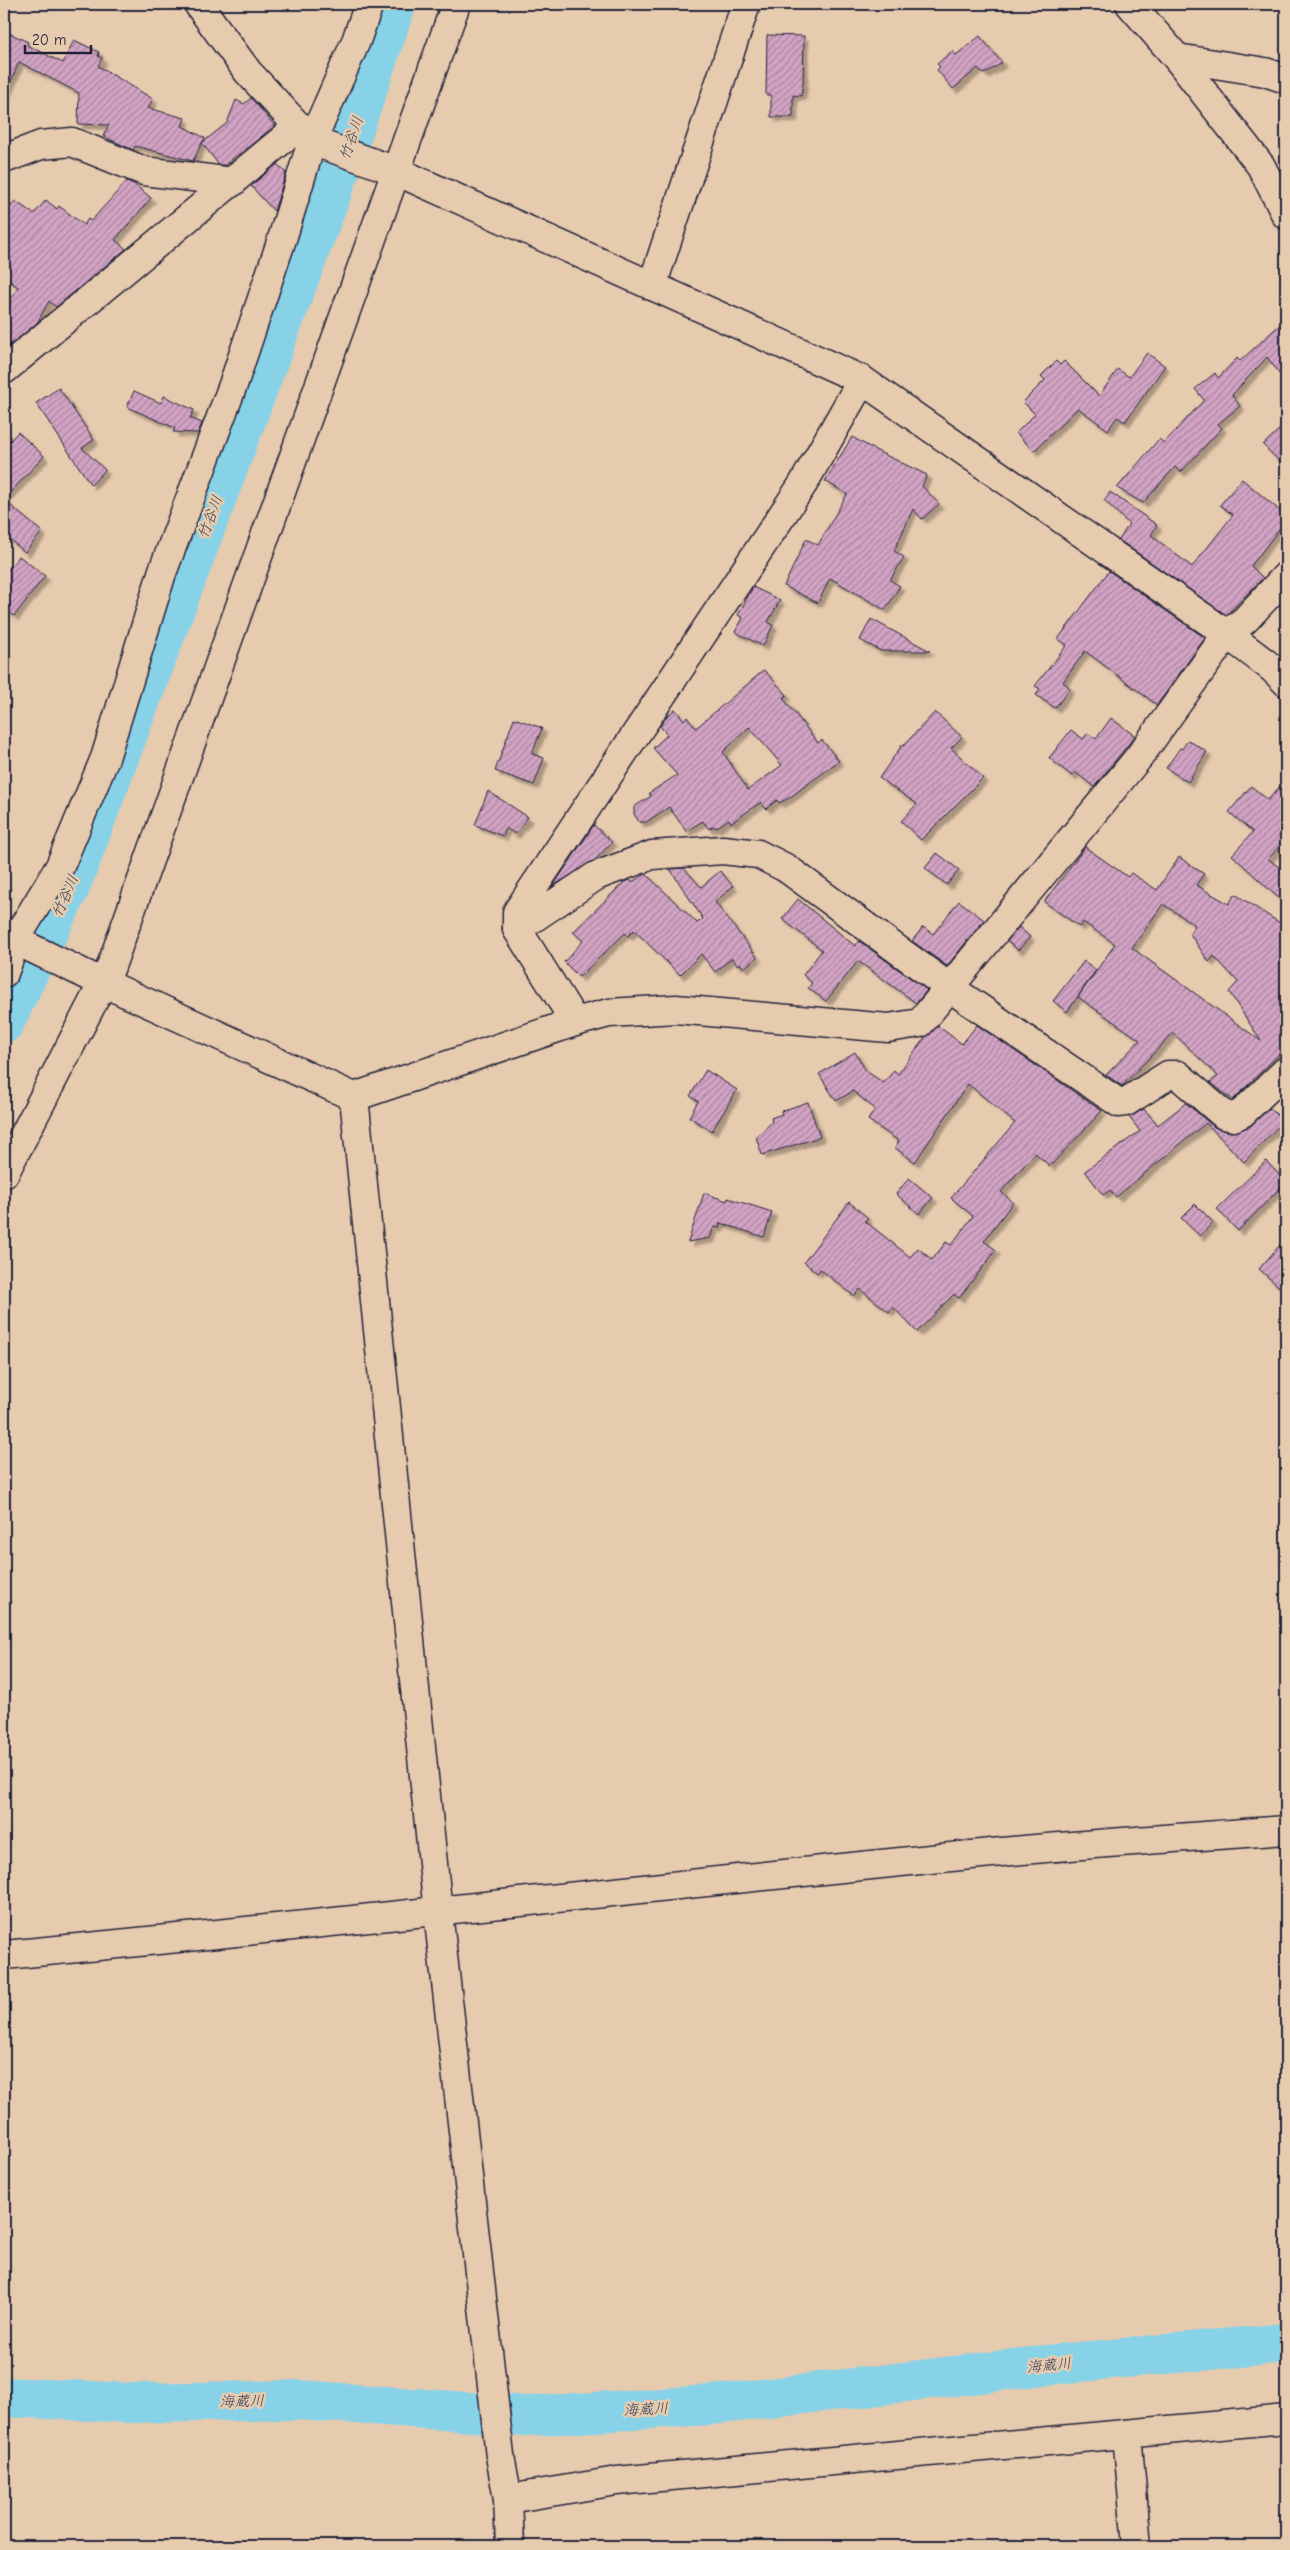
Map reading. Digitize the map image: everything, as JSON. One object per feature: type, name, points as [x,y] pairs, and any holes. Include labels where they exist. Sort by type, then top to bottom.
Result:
[{"type":"street","points":[[198,4],[248,72],[313,138],[387,168],[862,380],[1227,634],[1272,668],[1286,682]]},
{"type":"street","points":[[4,973],[16,938],[60,866],[105,758],[162,573],[236,376],[283,236],[313,138],[356,41],[369,4]]},
{"type":"street","points":[[4,1174],[98,980],[387,168],[456,4]]},
{"type":"street","points":[[652,286],[746,4]]},
{"type":"street","points":[[1130,4],[1177,58],[1261,166],[1286,215]]},
{"type":"street","points":[[1177,58],[1265,72],[1286,79]]},
{"type":"street","points":[[4,370],[234,182],[313,138]]},
{"type":"street","points":[[4,159],[41,145],[72,142],[144,170],[234,182]]},
{"type":"street","points":[[575,1022],[517,929],[517,912],[803,484],[862,380]]},
{"type":"street","points":[[16,938],[98,980],[354,1097],[575,1022],[609,1013],[676,1009],[888,1028],[920,1022],[1139,757],[1227,634],[1245,620],[1286,576]]},
{"type":"street","points":[[517,929],[596,876],[652,855],[723,850],[758,854],[786,868],[950,988],[1119,1103],[1126,1102],[1168,1075],[1178,1075],[1224,1115],[1234,1117],[1242,1114],[1286,1071]]},
{"type":"street","points":[[354,1097],[438,1912],[489,2346],[500,2456],[508,2499],[510,2546]]},
{"type":"street","points":[[4,1955],[438,1912],[1005,1852],[1286,1830]]},
{"type":"street","points":[[508,2499],[617,2481],[1286,2419]]},
{"type":"street","points":[[1127,2434],[1137,2546]]},
{"type":"building","points":[[9,33],[28,42],[27,45],[63,63],[74,40],[99,52],[98,56],[102,58],[98,66],[153,99],[148,108],[185,118],[182,126],[205,138],[193,161],[135,146],[133,150],[103,136],[109,125],[78,124],[79,93],[19,62],[4,98],[4,45]]},
{"type":"building","points":[[767,35],[804,36],[803,85],[801,96],[793,95],[793,117],[771,117],[771,95],[766,95]]},
{"type":"building","points":[[980,36],[1002,63],[984,74],[978,68],[953,89],[937,70],[940,67],[937,64],[952,51],[956,55]]},
{"type":"building","points":[[251,98],[275,126],[225,165],[219,165],[202,143],[227,123],[236,100],[244,104]]},
{"type":"building","points":[[277,164],[286,173],[274,211],[251,186]]},
{"type":"building","points":[[127,181],[134,184],[151,198],[115,240],[126,249],[56,307],[49,301],[37,323],[4,350],[4,312],[18,287],[4,277],[4,215],[15,201],[34,214],[46,200],[57,209],[59,206],[84,225],[88,219],[91,221]]},
{"type":"building","points":[[1286,319],[1286,383],[1267,357],[1232,395],[1240,406],[1218,424],[1222,428],[1181,472],[1175,467],[1143,503],[1117,488],[1159,439],[1164,443],[1204,400],[1195,389],[1215,373],[1218,378],[1237,358],[1240,361]]},
{"type":"building","points":[[1147,353],[1165,366],[1125,422],[1117,417],[1108,430],[1078,408],[1034,451],[1016,433],[1035,414],[1023,402],[1045,380],[1041,376],[1056,361],[1060,365],[1064,361],[1099,396],[1118,369],[1129,377]]},
{"type":"building","points":[[59,388],[94,440],[82,448],[105,470],[91,485],[36,403]]},
{"type":"building","points":[[134,391],[161,403],[164,396],[194,410],[190,418],[202,423],[198,433],[173,432],[175,428],[127,407]]},
{"type":"building","points":[[1286,423],[1286,468],[1263,445]]},
{"type":"building","points":[[18,432],[44,456],[4,499],[4,447]]},
{"type":"building","points":[[852,437],[927,475],[922,486],[939,504],[922,519],[913,509],[894,551],[904,557],[890,580],[900,586],[885,610],[830,578],[818,603],[784,586],[806,539],[818,545],[847,494],[825,481]]},
{"type":"building","points":[[1242,479],[1286,516],[1286,520],[1251,566],[1263,578],[1226,615],[1119,540],[1129,524],[1104,500],[1110,492],[1157,525],[1151,535],[1192,567],[1233,515],[1220,505]]},
{"type":"building","points":[[4,500],[42,532],[25,552],[4,535]]},
{"type":"building","points":[[19,556],[45,576],[14,616],[4,608],[4,575]]},
{"type":"building","points":[[1109,571],[1205,638],[1157,705],[1085,651],[1063,682],[1070,688],[1055,708],[1036,695],[1040,689],[1035,686],[1067,645],[1058,639]]},
{"type":"building","points":[[753,587],[780,600],[768,622],[773,625],[763,646],[735,632],[743,618],[738,615]]},
{"type":"building","points":[[871,619],[930,651],[881,651],[860,640]]},
{"type":"building","points":[[764,670],[787,695],[783,698],[818,743],[822,740],[839,761],[789,798],[779,803],[777,800],[766,809],[761,802],[731,823],[729,819],[716,828],[714,826],[709,829],[703,821],[686,831],[669,807],[646,822],[639,822],[634,814],[634,807],[651,796],[649,793],[677,775],[653,748],[667,735],[660,726],[675,709],[684,720],[687,717],[696,728]],"holes":[[[749,727],[782,765],[748,790],[723,752]]]},
{"type":"building","points":[[935,712],[962,737],[951,748],[983,778],[921,840],[901,821],[917,804],[879,778],[902,745]]},
{"type":"building","points":[[514,718],[542,728],[532,754],[544,758],[534,785],[495,771]]},
{"type":"building","points":[[1111,718],[1135,736],[1094,787],[1075,772],[1072,776],[1049,758],[1071,730],[1083,739],[1088,733],[1096,739]]},
{"type":"building","points":[[1188,740],[1207,752],[1188,782],[1166,768]]},
{"type":"building","points":[[1286,779],[1286,839],[1268,859],[1286,872],[1286,905],[1232,855],[1253,832],[1229,812],[1251,786],[1268,800]]},
{"type":"building","points":[[488,791],[528,817],[515,834],[506,828],[503,836],[475,825]]},
{"type":"building","points":[[594,825],[612,842],[595,860],[553,886]]},
{"type":"building","points":[[1085,847],[1128,877],[1131,873],[1157,890],[1179,857],[1204,874],[1196,885],[1229,904],[1235,894],[1286,927],[1286,1047],[1233,1100],[1210,1082],[1218,1076],[1173,1033],[1122,1086],[1106,1075],[1140,1040],[1078,997],[1115,944],[1083,922],[1080,927],[1044,902]],"holes":[[[1163,904],[1195,925],[1190,934],[1209,962],[1214,956],[1238,982],[1229,992],[1261,1041],[1132,948]]]},
{"type":"building","points":[[937,853],[959,870],[947,885],[925,868]]},
{"type":"building","points":[[684,868],[701,887],[720,871],[733,886],[715,902],[757,957],[744,968],[740,963],[737,965],[732,958],[715,972],[701,954],[680,975],[634,930],[628,936],[625,933],[579,977],[564,962],[583,941],[573,932],[624,882],[630,880],[632,882],[646,874],[697,923],[703,919],[670,869]]},
{"type":"building","points":[[798,899],[855,946],[859,941],[927,990],[916,1003],[858,961],[826,1001],[808,988],[812,983],[803,975],[822,950],[782,919]]},
{"type":"building","points":[[959,901],[984,920],[947,966],[912,941],[923,927],[933,934]]},
{"type":"building","points":[[1019,927],[1030,937],[1018,950],[1007,941]]},
{"type":"building","points":[[1084,961],[1096,970],[1067,1012],[1053,1001]]},
{"type":"building","points":[[977,1025],[1102,1111],[1050,1166],[1035,1153],[1001,1192],[1013,1202],[984,1241],[996,1250],[959,1298],[954,1294],[917,1332],[893,1307],[889,1312],[860,1289],[854,1296],[820,1269],[817,1273],[804,1262],[849,1202],[868,1218],[865,1221],[910,1257],[918,1248],[932,1260],[946,1242],[951,1245],[973,1216],[951,1198],[1015,1123],[968,1084],[915,1162],[895,1148],[899,1141],[868,1120],[875,1109],[853,1091],[836,1101],[819,1074],[855,1052],[866,1071],[884,1083],[894,1070],[898,1074],[926,1036],[938,1026],[962,1044]]},
{"type":"building","points":[[706,1070],[737,1090],[712,1131],[689,1117],[698,1101],[690,1096]]},
{"type":"building","points":[[808,1102],[820,1137],[762,1155],[756,1137],[772,1122],[771,1118],[782,1114],[781,1111]]},
{"type":"building","points":[[1186,1103],[1214,1127],[1231,1132],[1249,1127],[1270,1108],[1283,1121],[1244,1162],[1206,1123],[1116,1197],[1110,1190],[1103,1195],[1085,1171],[1140,1131],[1129,1117],[1144,1109],[1158,1125]]},
{"type":"building","points":[[1266,1161],[1286,1182],[1238,1231],[1217,1209]]},
{"type":"building","points":[[909,1178],[933,1198],[919,1214],[896,1194]]},
{"type":"building","points":[[704,1193],[727,1201],[728,1198],[772,1212],[764,1237],[720,1223],[719,1228],[714,1227],[710,1238],[688,1242]]},
{"type":"building","points":[[1195,1204],[1213,1222],[1200,1236],[1181,1218]]},
{"type":"building","points":[[1286,1238],[1286,1293],[1259,1269]]},
{"type":"waterway","name":"竹谷川","points":[[4,1023],[71,885],[339,173],[396,4]]},
{"type":"waterway","name":"海蔵川","points":[[4,2397],[132,2403],[299,2400],[527,2416],[712,2405],[1047,2365],[1286,2343]]}]
